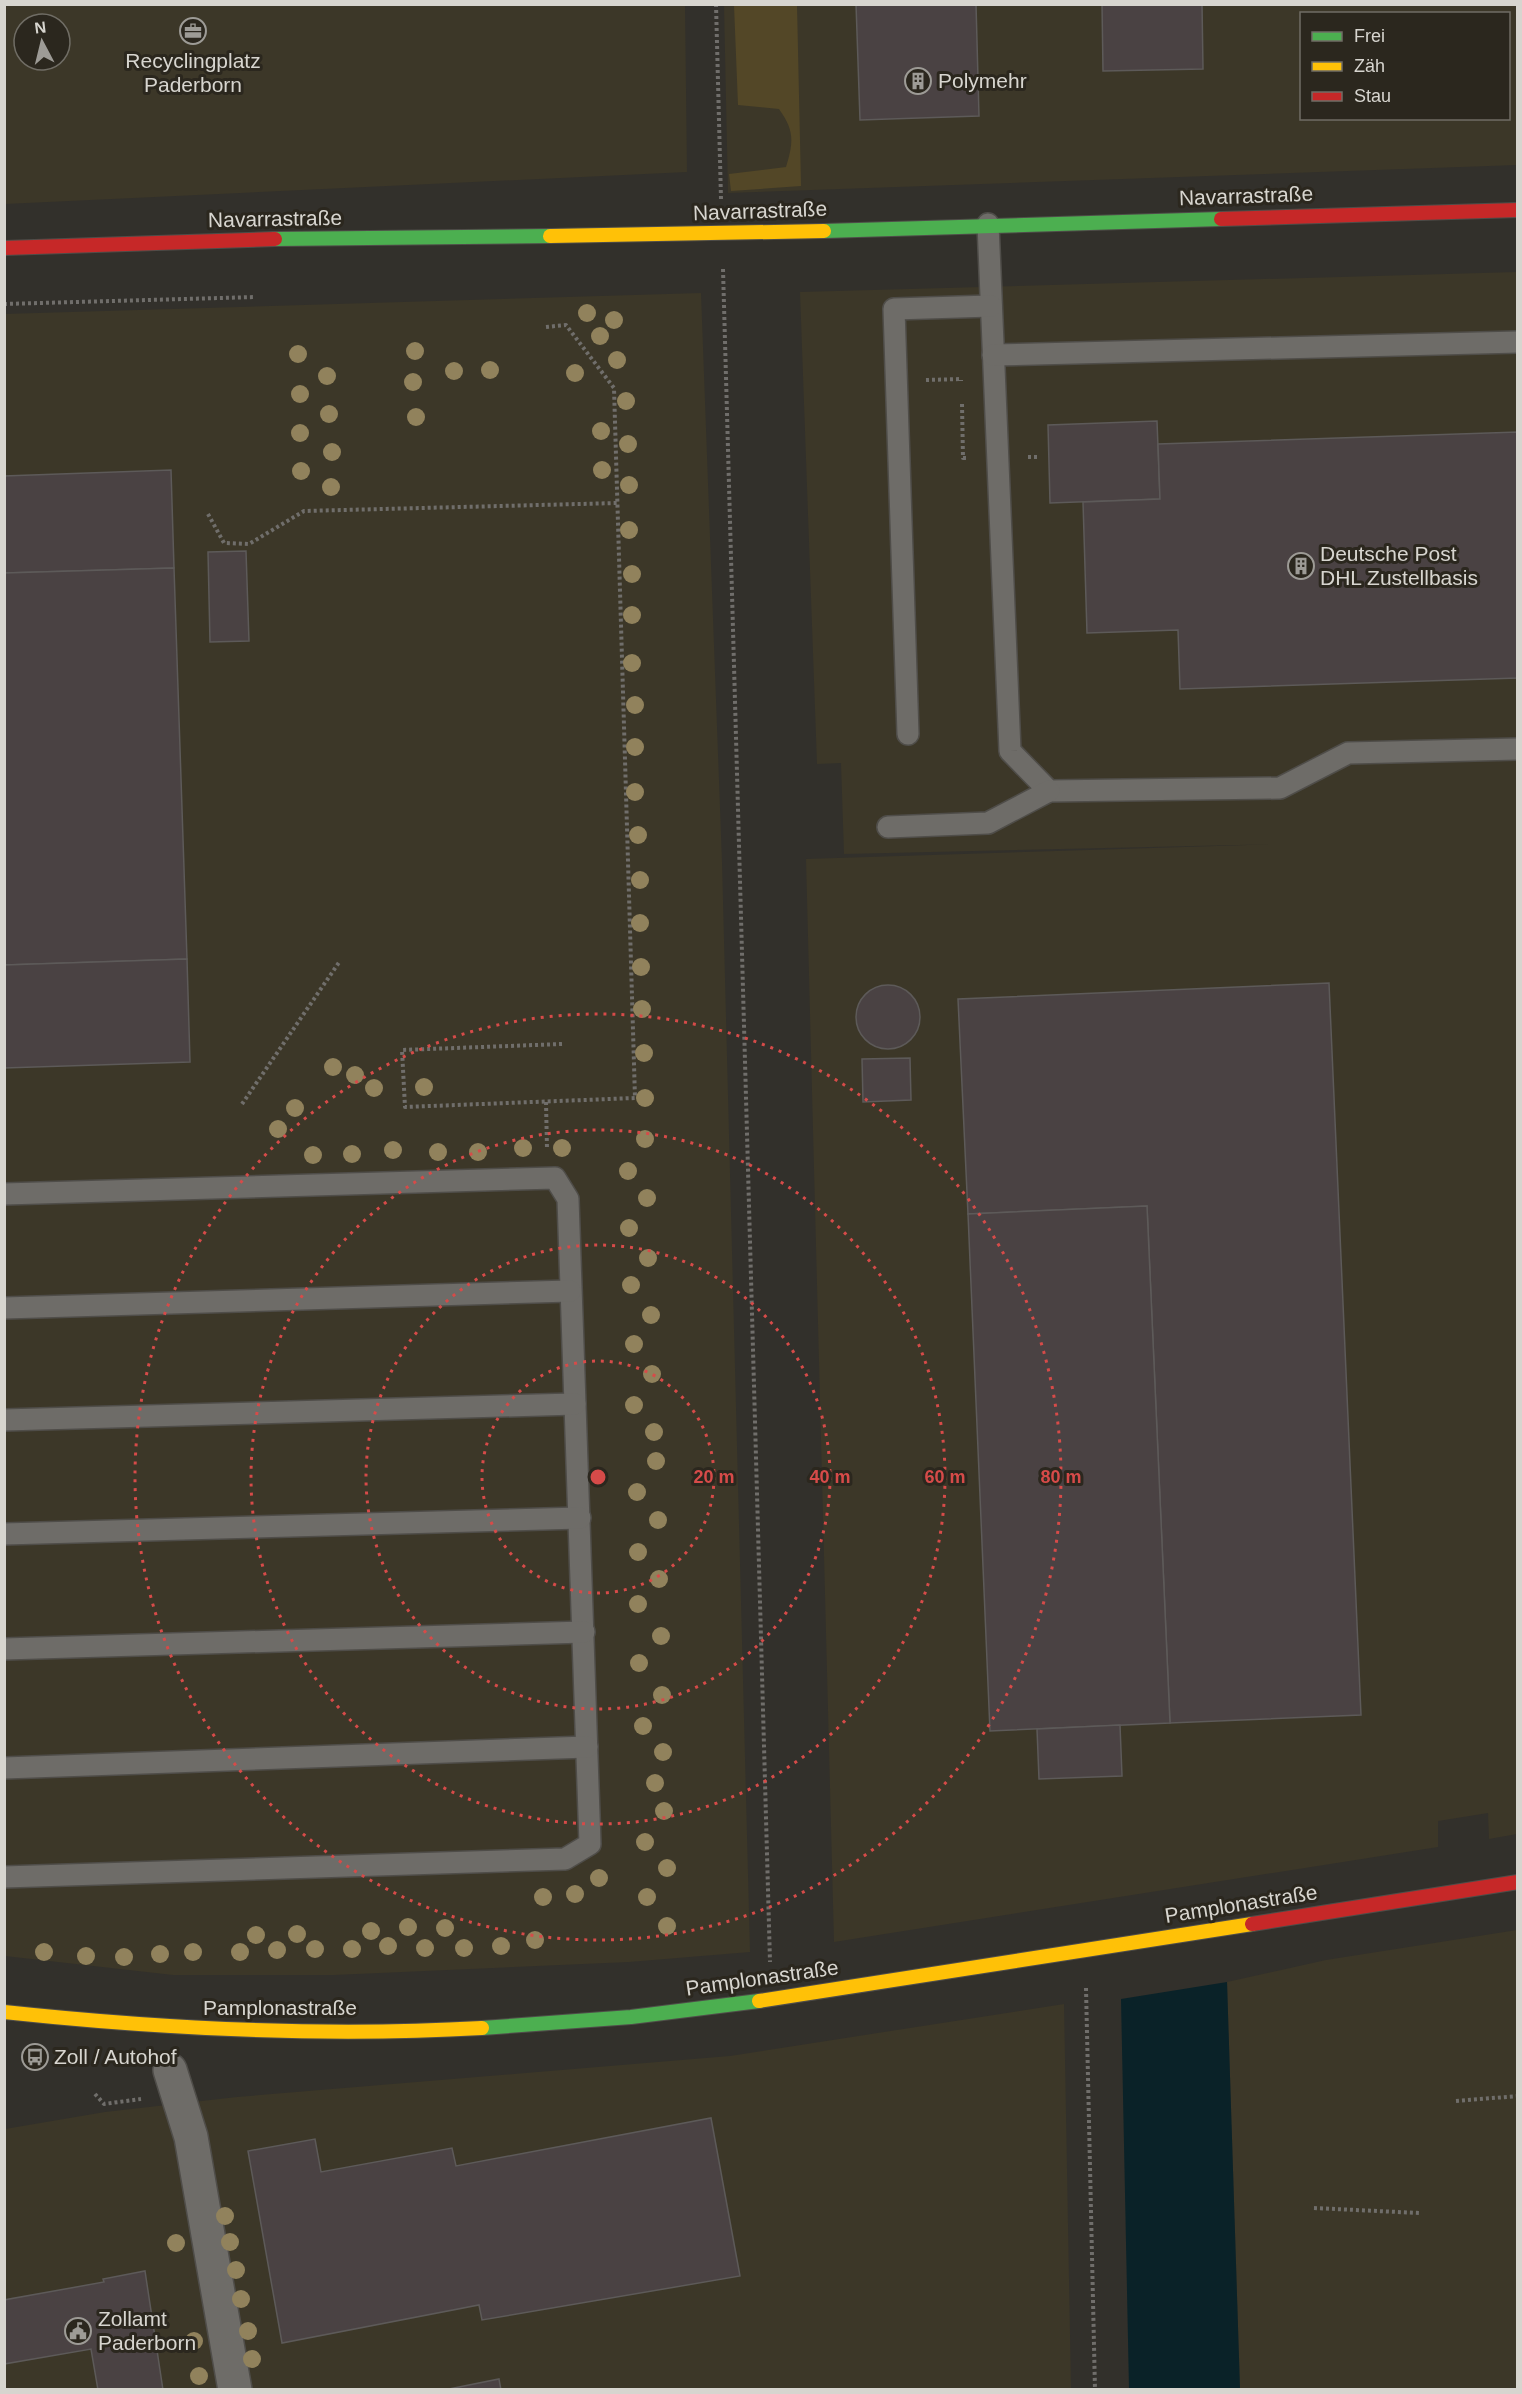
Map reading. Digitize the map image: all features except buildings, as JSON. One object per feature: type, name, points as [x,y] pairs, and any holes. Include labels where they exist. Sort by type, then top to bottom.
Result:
[{"type":"street","name":"Navarrastraße","points":[[4,248],[263,240],[722,234],[988,224],[1518,210]]},
{"type":"street","name":"Pamplonastraße","points":[[4,2012],[175,2028],[338,2030],[478,2027],[630,2017],[1081,1952],[1518,1882]]},
{"type":"street","points":[[170,2070],[191,2138],[235,2390]]},
{"type":"lane","points":[[988,224],[1010,751],[1049,790]]},
{"type":"lane","points":[[908,734],[894,309],[991,306]]},
{"type":"lane","points":[[993,349],[1518,342]]},
{"type":"lane","points":[[888,826],[988,823],[1049,790],[1280,788],[1348,753],[1518,749]]},
{"type":"lane","points":[[4,1194],[555,1178],[568,1199],[590,1844],[565,1858],[4,1877]]},
{"type":"lane","points":[[4,1308],[570,1291]]},
{"type":"lane","points":[[4,1420],[575,1404]]},
{"type":"lane","points":[[4,1534],[580,1518]]},
{"type":"lane","points":[[4,1649],[584,1632]]},
{"type":"lane","points":[[4,1768],[587,1747]]},
{"type":"path","points":[[716,4],[721,202]]},
{"type":"path","points":[[723,273],[770,1962]]},
{"type":"path","points":[[4,304],[255,297]]},
{"type":"path","points":[[546,327],[566,326],[614,388],[635,1098],[405,1107],[402,1050],[562,1044]]},
{"type":"path","points":[[897,382],[961,379],[962,390]]},
{"type":"path","points":[[962,402],[963,458],[998,458]]},
{"type":"path","points":[[208,514],[224,543],[249,544],[304,511],[618,503]]},
{"type":"path","points":[[242,1104],[340,961]]},
{"type":"path","points":[[1081,1952],[1086,1990],[1095,2390]]},
{"type":"path","points":[[95,2094],[104,2104]]},
{"type":"path","points":[[1456,2101],[1518,2096]]},
{"type":"path","points":[[1314,2208],[1419,2212]]},
{"type":"shaded area","points":[[4,5],[685,5],[687,172],[5,204]]},
{"type":"shaded area","points":[[724,5],[1517,5],[1517,165],[728,193]]},
{"type":"shaded area","points":[[734,5],[797,5],[801,186],[731,191],[729,174],[786,167],[791,143],[788,123],[779,109],[738,105]]},
{"type":"shaded area","points":[[1517,272],[1517,1834],[1489,1839],[1488,1813],[1438,1821],[1438,1847],[834,1942],[806,859],[1280,844],[844,854],[841,763],[817,764],[800,292]]},
{"type":"shaded area","points":[[701,293],[722,862],[750,1952],[629,1962],[334,1975],[173,1975],[5,1956],[4,314]]},
{"type":"shaded area","points":[[1517,1930],[1517,2389],[1240,2389],[1227,1982],[1326,1960]]},
{"type":"shaded area","points":[[1064,2004],[1071,2389],[5,2390],[5,2129],[105,2112],[237,2097],[730,2056]]},
{"type":"water","points":[[1227,1982],[1240,2389],[1129,2389],[1121,1999]]},
{"type":"traffic: fast","points":[[824,231],[1221,219]]},
{"type":"traffic: fast","points":[[275,239],[550,236]]},
{"type":"traffic: fast","points":[[482,2028],[631,2017],[759,2001]]},
{"type":"traffic: slow","points":[[550,236],[824,231]]},
{"type":"traffic: slow","points":[[759,2001],[1252,1924]]},
{"type":"traffic: slow","points":[[4,2012],[123,2023],[243,2030],[363,2032],[482,2028]]},
{"type":"traffic: jam","points":[[1221,219],[1518,210]]},
{"type":"traffic: jam","points":[[4,248],[275,239]]},
{"type":"traffic: jam","points":[[1252,1924],[1518,1882]]},
{"type":"place","name":"Recyclingplatz Paderborn","points":[[193,31]]},
{"type":"place","name":"Polymehr","points":[[918,81]]},
{"type":"place","name":"Deutsche Post DHL Zustellbasis","points":[[1301,566]]},
{"type":"place","name":"Zoll / Autohof","points":[[35,2057]]},
{"type":"place","name":"Zollamt Paderborn","points":[[78,2331]]}]
